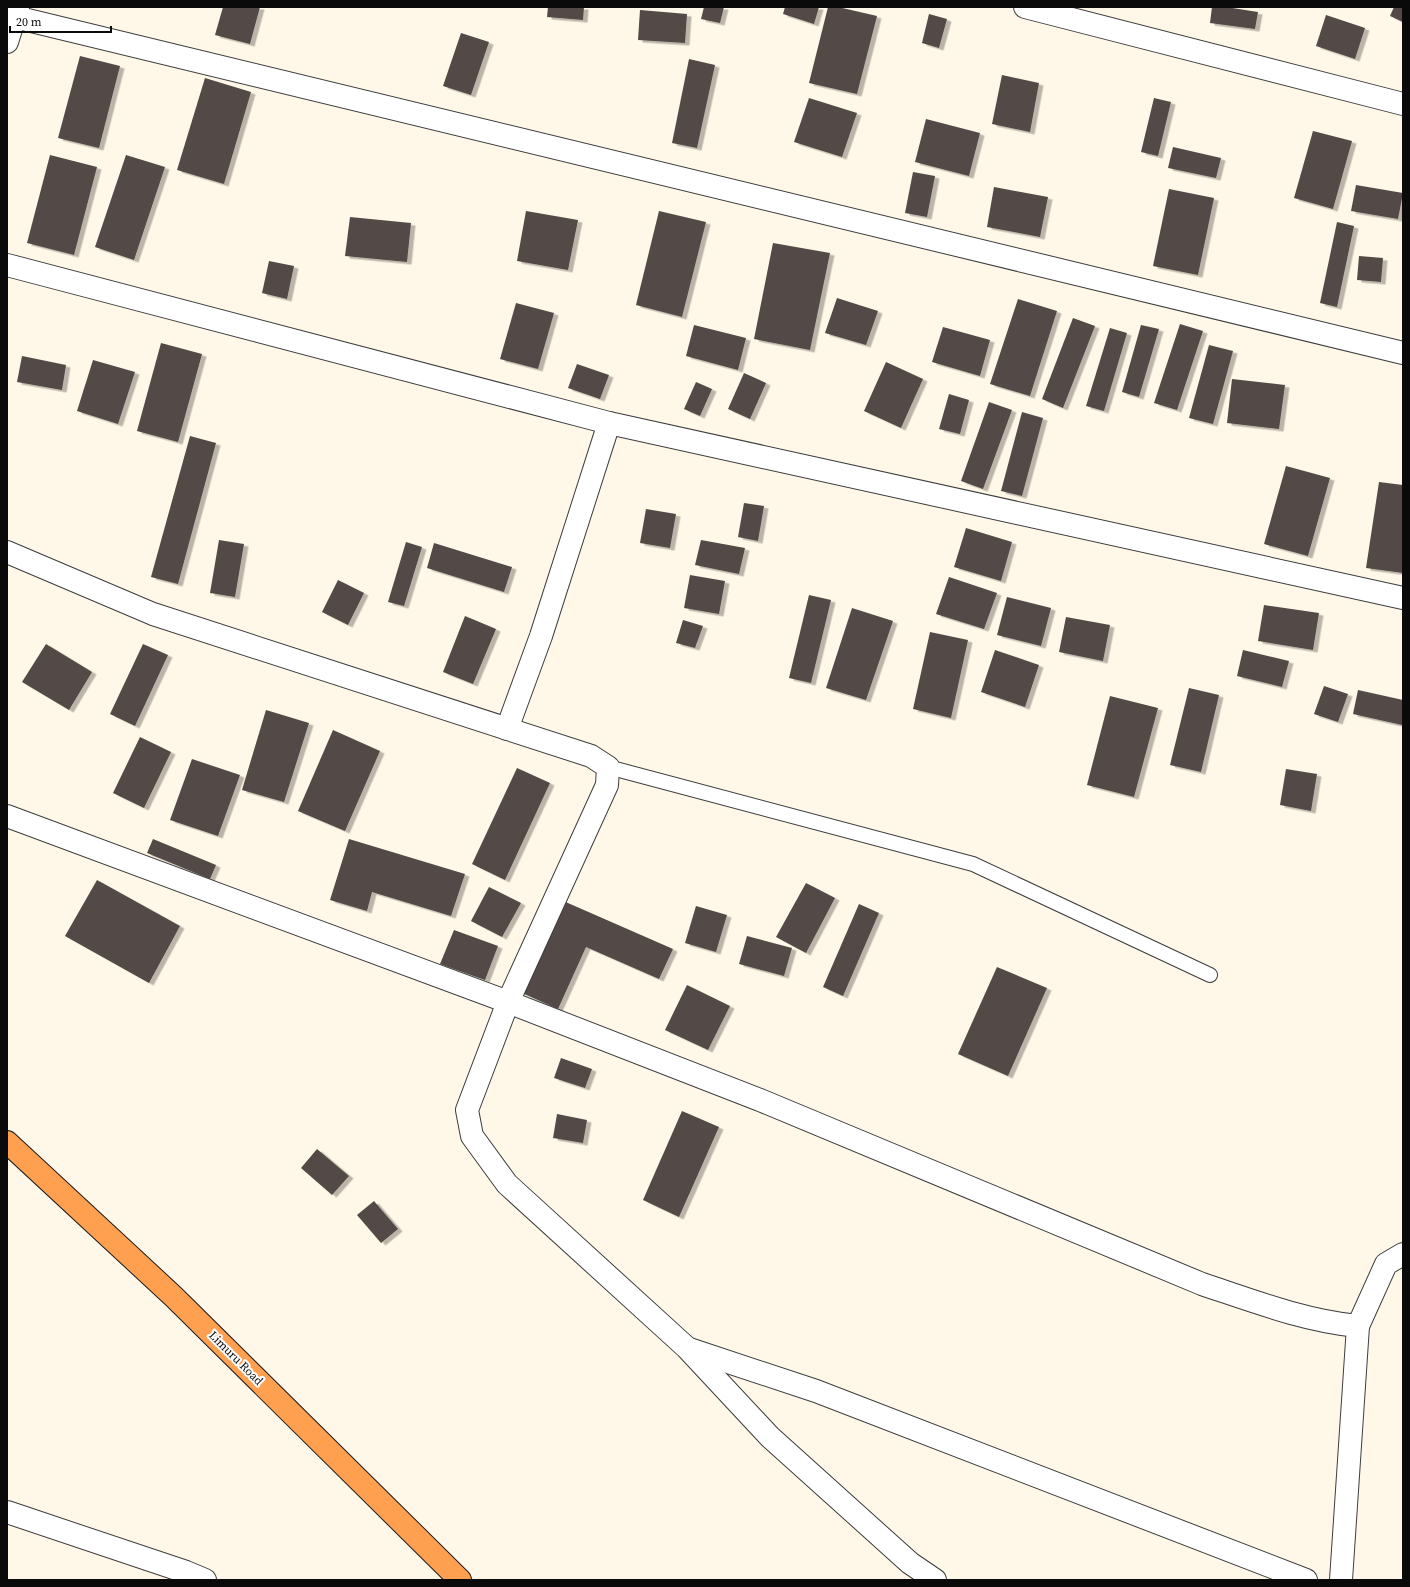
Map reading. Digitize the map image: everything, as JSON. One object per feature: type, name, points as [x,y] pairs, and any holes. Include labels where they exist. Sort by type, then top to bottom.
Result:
[{"type":"highway","name":"Limuru Road","points":[[7,1142],[174,1297],[460,1580]]},
{"type":"street","points":[[1026,7],[1403,104]]},
{"type":"street","points":[[7,42],[17,12],[1403,353]]},
{"type":"street","points":[[7,265],[609,423],[1403,598]]},
{"type":"street","points":[[507,729],[541,636],[609,423]]},
{"type":"street","points":[[7,552],[153,614],[591,756],[608,767],[606,786],[508,1002],[467,1110],[472,1136],[507,1184],[687,1348],[770,1437],[910,1563],[935,1580]]},
{"type":"street","points":[[7,816],[508,1002],[760,1100],[1202,1284],[1274,1308],[1336,1324],[1358,1326]]},
{"type":"street","points":[[1341,1580],[1358,1326],[1386,1264],[1403,1254]]},
{"type":"street","points":[[687,1348],[816,1391],[1306,1580]]},
{"type":"street","points":[[7,1512],[186,1572],[205,1580]]},
{"type":"lane","points":[[608,767],[973,864],[1210,975]]},
{"type":"building","points":[[223,7],[260,7],[250,44],[215,35]]},
{"type":"building","points":[[548,7],[584,7],[583,20],[547,17]]},
{"type":"building","points":[[704,7],[724,7],[720,23],[701,19]]},
{"type":"building","points":[[785,7],[819,7],[814,24],[783,14]]},
{"type":"building","points":[[828,7],[838,7],[877,16],[857,94],[809,83]]},
{"type":"building","points":[[1212,7],[1226,7],[1258,12],[1255,29],[1210,23]]},
{"type":"building","points":[[1394,7],[1403,7],[1403,22],[1390,16]]},
{"type":"building","points":[[640,10],[687,14],[685,43],[638,40]]},
{"type":"building","points":[[929,14],[947,19],[939,48],[922,43]]},
{"type":"building","points":[[1326,15],[1365,28],[1355,59],[1316,46]]},
{"type":"building","points":[[461,33],[489,42],[471,95],[443,86]]},
{"type":"building","points":[[80,56],[120,66],[99,148],[58,138]]},
{"type":"building","points":[[689,59],[715,65],[697,148],[672,143]]},
{"type":"building","points":[[1002,75],[1039,83],[1030,132],[992,124]]},
{"type":"building","points":[[205,78],[251,92],[224,184],[177,170]]},
{"type":"building","points":[[809,98],[857,113],[842,157],[794,142]]},
{"type":"building","points":[[1154,98],[1171,102],[1158,156],[1141,152]]},
{"type":"building","points":[[926,119],[980,133],[969,176],[915,162]]},
{"type":"building","points":[[1313,131],[1352,141],[1333,209],[1294,198]]},
{"type":"building","points":[[1173,147],[1221,158],[1216,178],[1168,168]]},
{"type":"building","points":[[50,155],[97,167],[74,255],[27,243]]},
{"type":"building","points":[[126,155],[165,167],[134,260],[95,247]]},
{"type":"building","points":[[913,172],[935,176],[927,217],[905,213]]},
{"type":"building","points":[[1356,185],[1403,193],[1398,219],[1351,211]]},
{"type":"building","points":[[994,187],[1048,197],[1040,237],[987,227]]},
{"type":"building","points":[[1169,189],[1214,198],[1198,275],[1153,266]]},
{"type":"building","points":[[526,211],[578,220],[568,270],[517,261]]},
{"type":"building","points":[[659,211],[706,222],[682,317],[636,305]]},
{"type":"building","points":[[350,217],[411,223],[407,262],[345,256]]},
{"type":"building","points":[[1337,222],[1354,226],[1337,307],[1320,303]]},
{"type":"building","points":[[773,243],[830,253],[810,350],[754,339]]},
{"type":"building","points":[[1359,256],[1383,258],[1381,282],[1357,280]]},
{"type":"building","points":[[269,261],[294,266],[287,299],[262,293]]},
{"type":"building","points":[[837,298],[878,311],[866,345],[825,333]]},
{"type":"building","points":[[1018,299],[1057,311],[1030,396],[990,384]]},
{"type":"building","points":[[516,303],[554,313],[538,369],[500,359]]},
{"type":"building","points":[[1073,318],[1095,326],[1063,408],[1042,399]]},
{"type":"building","points":[[1180,324],[1203,331],[1177,410],[1154,403]]},
{"type":"building","points":[[694,325],[746,338],[738,370],[686,356]]},
{"type":"building","points":[[1141,325],[1159,329],[1139,397],[1122,392]]},
{"type":"building","points":[[943,327],[990,340],[980,376],[932,362]]},
{"type":"building","points":[[1110,328],[1127,333],[1104,411],[1086,406]]},
{"type":"building","points":[[161,343],[202,354],[178,442],[137,431]]},
{"type":"building","points":[[1209,345],[1233,351],[1213,424],[1189,418]]},
{"type":"building","points":[[22,356],[66,365],[62,390],[17,382]]},
{"type":"building","points":[[93,360],[135,372],[118,424],[77,411]]},
{"type":"building","points":[[886,362],[923,379],[901,428],[864,411]]},
{"type":"building","points":[[577,364],[609,375],[600,399],[568,388]]},
{"type":"building","points":[[744,373],[766,383],[750,419],[728,409]]},
{"type":"building","points":[[1232,379],[1285,385],[1279,429],[1227,423]]},
{"type":"building","points":[[696,382],[712,389],[700,416],[684,409]]},
{"type":"building","points":[[949,394],[969,400],[960,434],[939,429]]},
{"type":"building","points":[[989,402],[1012,410],[983,489],[961,481]]},
{"type":"building","points":[[1022,412],[1043,418],[1022,496],[1001,491]]},
{"type":"building","points":[[190,436],[216,443],[178,584],[151,577]]},
{"type":"building","points":[[1286,466],[1330,478],[1308,556],[1264,544]]},
{"type":"building","points":[[1379,482],[1403,485],[1403,573],[1366,568]]},
{"type":"building","points":[[744,503],[764,506],[758,541],[738,537]]},
{"type":"building","points":[[646,509],[676,514],[670,548],[640,543]]},
{"type":"building","points":[[966,528],[1012,542],[1001,581],[954,567]]},
{"type":"building","points":[[219,540],[244,544],[235,597],[210,593]]},
{"type":"building","points":[[701,540],[745,548],[739,574],[695,565]]},
{"type":"building","points":[[406,542],[422,547],[404,606],[388,602]]},
{"type":"building","points":[[434,543],[512,567],[504,592],[427,568]]},
{"type":"building","points":[[690,575],[725,581],[719,614],[684,608]]},
{"type":"building","points":[[949,577],[997,593],[984,629],[936,614]]},
{"type":"building","points":[[338,580],[364,593],[348,625],[322,612]]},
{"type":"building","points":[[809,595],[831,600],[811,683],[789,678]]},
{"type":"building","points":[[1007,597],[1051,608],[1041,646],[997,635]]},
{"type":"building","points":[[1264,605],[1319,613],[1313,650],[1258,641]]},
{"type":"building","points":[[852,608],[893,621],[866,700],[826,688]]},
{"type":"building","points":[[465,616],[496,629],[473,684],[443,672]]},
{"type":"building","points":[[1066,617],[1110,625],[1103,661],[1059,652]]},
{"type":"building","points":[[683,620],[703,626],[695,648],[676,643]]},
{"type":"building","points":[[930,632],[968,640],[951,718],[913,709]]},
{"type":"building","points":[[46,644],[92,672],[69,710],[22,682]]},
{"type":"building","points":[[143,644],[168,655],[135,726],[110,714]]},
{"type":"building","points":[[995,650],[1039,665],[1025,707],[981,692]]},
{"type":"building","points":[[1243,650],[1289,661],[1282,687],[1237,676]]},
{"type":"building","points":[[1324,686],[1348,694],[1338,722],[1314,714]]},
{"type":"building","points":[[1189,688],[1219,695],[1201,772],[1170,765]]},
{"type":"building","points":[[1358,690],[1403,700],[1402,725],[1353,714]]},
{"type":"building","points":[[1110,696],[1158,708],[1134,797],[1087,785]]},
{"type":"building","points":[[266,710],[309,723],[284,802],[242,790]]},
{"type":"building","points":[[333,730],[380,751],[345,831],[298,811]]},
{"type":"building","points":[[140,737],[171,752],[144,808],[113,793]]},
{"type":"building","points":[[192,759],[240,775],[218,836],[170,820]]},
{"type":"building","points":[[517,768],[550,783],[505,880],[472,864]]},
{"type":"building","points":[[1286,769],[1317,774],[1311,811],[1280,805]]},
{"type":"building","points":[[153,839],[216,865],[210,879],[147,853]]},
{"type":"building","points":[[349,839],[465,874],[451,916],[372,892],[367,911],[330,900]]},
{"type":"building","points":[[97,880],[180,926],[149,983],[65,936]]},
{"type":"building","points":[[806,883],[835,898],[806,953],[776,937]]},
{"type":"building","points":[[489,887],[521,903],[502,937],[471,921]]},
{"type":"building","points":[[561,900],[673,949],[659,979],[586,947],[558,1009],[520,992]]},
{"type":"building","points":[[859,904],[879,913],[843,996],[823,987]]},
{"type":"building","points":[[696,906],[727,915],[716,952],[685,943]]},
{"type":"building","points":[[454,930],[498,946],[485,980],[440,964]]},
{"type":"building","points":[[747,936],[792,948],[784,976],[739,964]]},
{"type":"building","points":[[997,967],[1047,988],[1008,1076],[958,1054]]},
{"type":"building","points":[[687,985],[730,1006],[708,1050],[665,1030]]},
{"type":"building","points":[[561,1058],[592,1069],[585,1088],[554,1078]]},
{"type":"building","points":[[682,1111],[719,1127],[679,1217],[643,1200]]},
{"type":"building","points":[[557,1114],[587,1120],[583,1143],[553,1138]]},
{"type":"building","points":[[317,1149],[349,1176],[332,1195],[301,1168]]},
{"type":"building","points":[[374,1201],[398,1229],[381,1243],[357,1215]]}]
